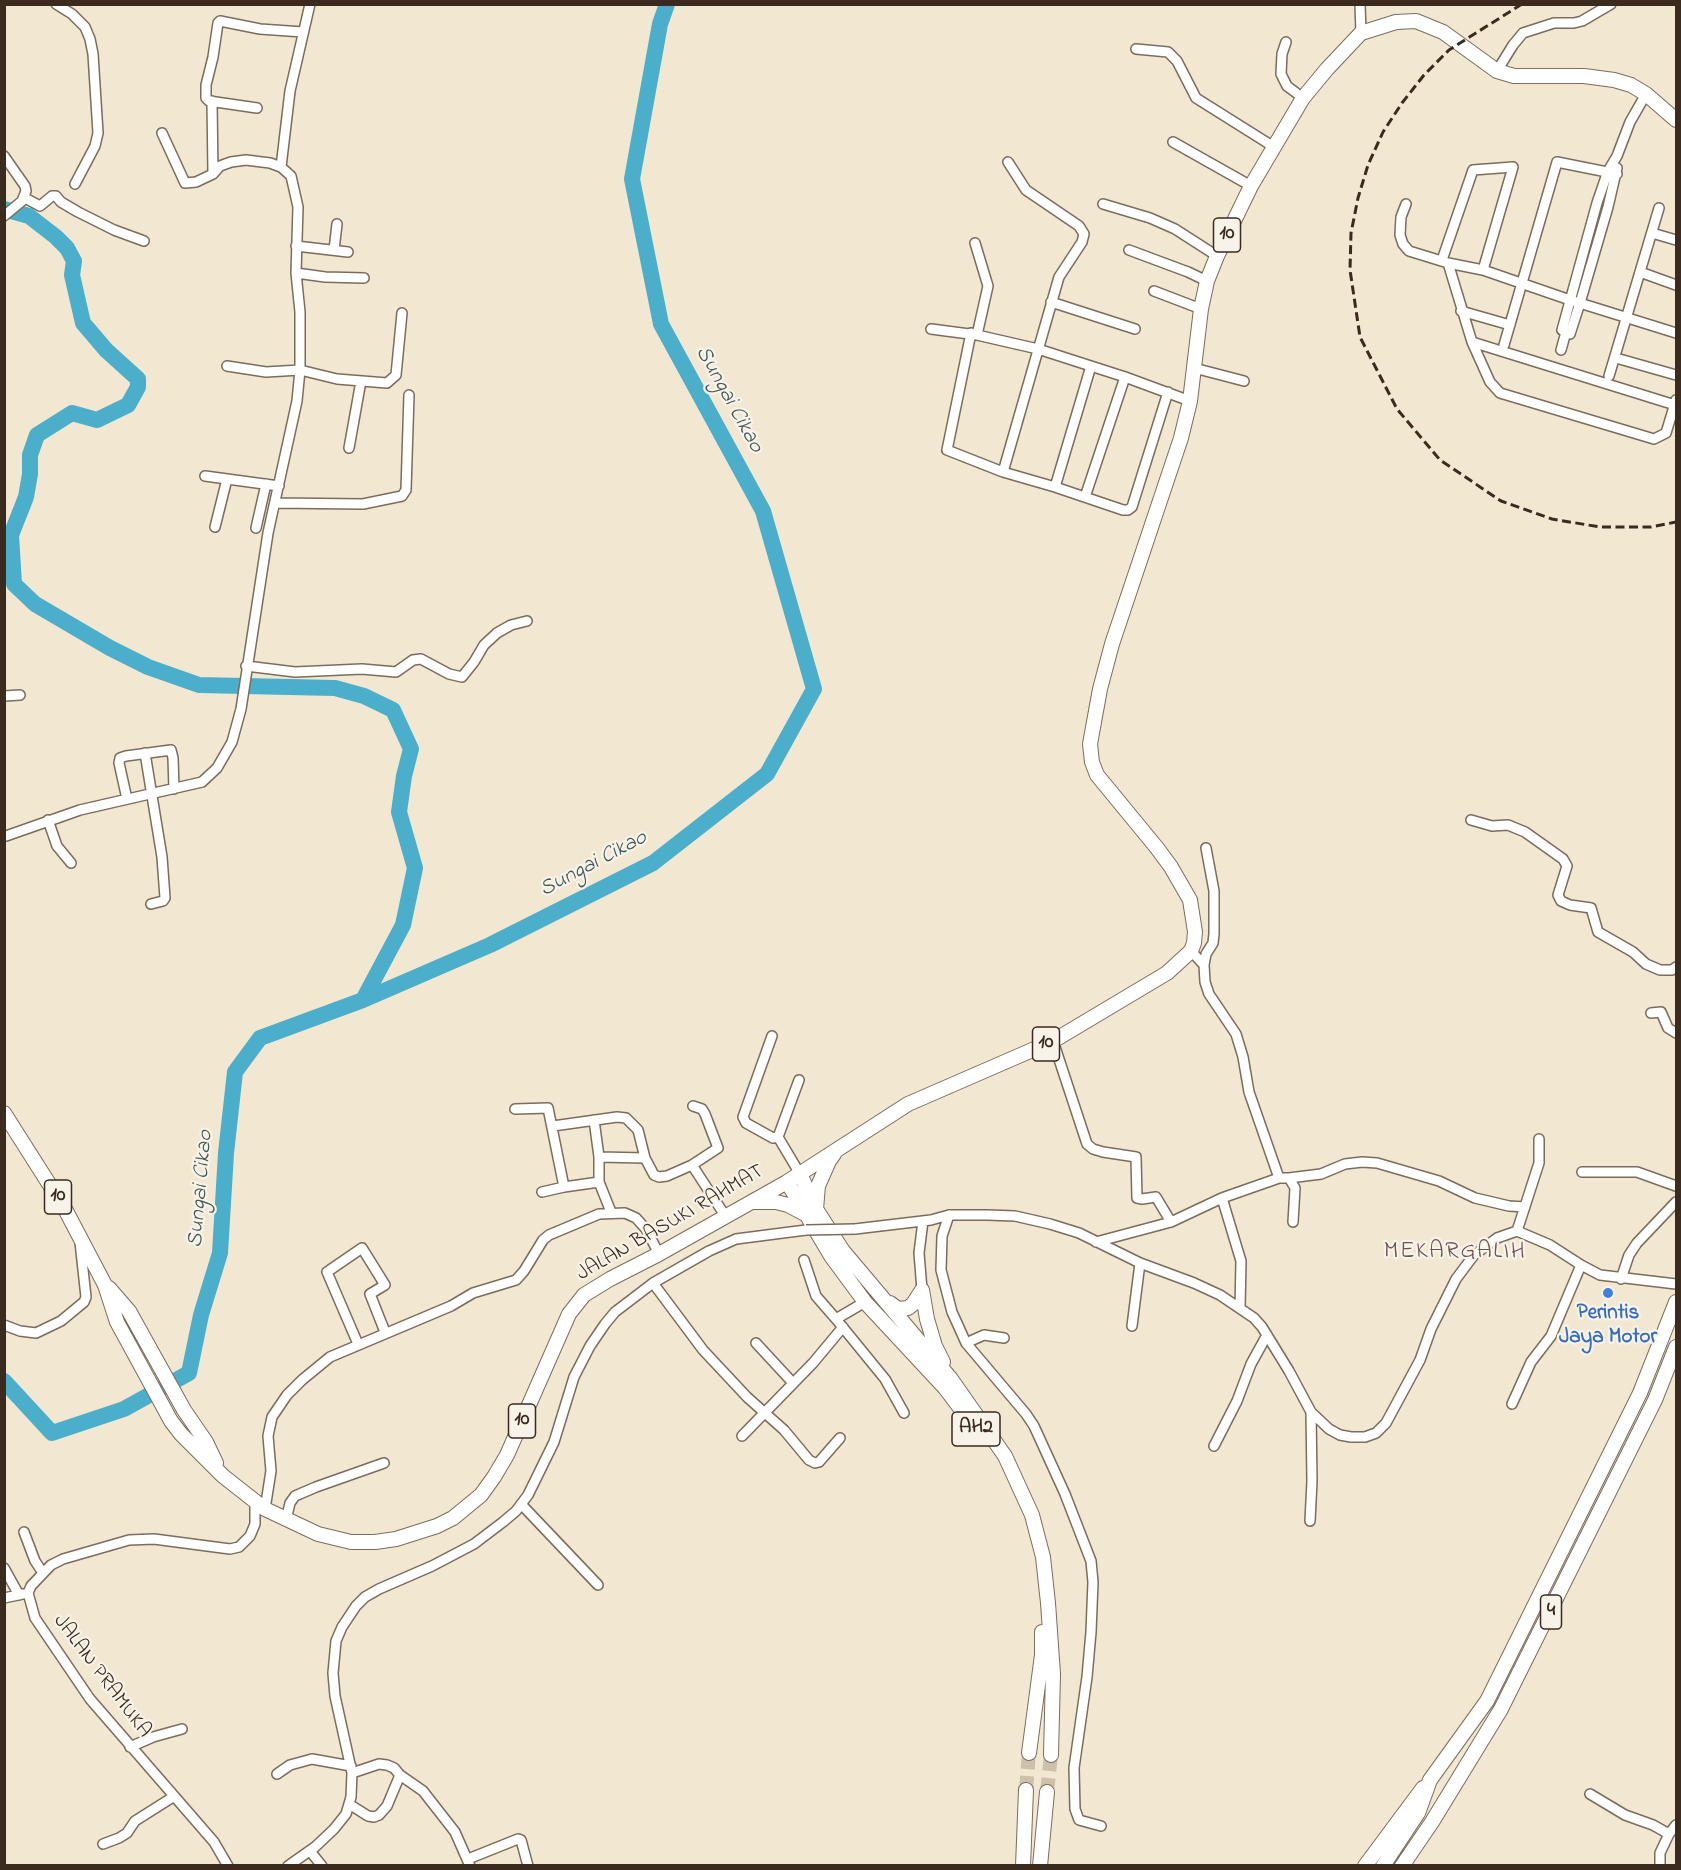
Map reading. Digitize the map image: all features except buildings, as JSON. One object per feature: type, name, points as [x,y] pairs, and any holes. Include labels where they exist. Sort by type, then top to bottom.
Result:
[{"type":"highway","name":"10","points":[[788,1182],[924,1095],[1053,1041],[1167,974],[1191,951],[1195,932],[1190,900],[1171,867],[1097,775],[1092,762],[1090,744],[1112,644],[1181,438],[1190,401],[1201,309],[1207,281],[1251,186],[1303,98],[1327,69],[1361,33],[1396,22],[1416,21],[1443,32],[1497,71],[1514,76],[1584,76],[1614,80],[1631,85],[1646,94],[1677,120]]},
{"type":"highway","name":"JALAN BASUKI RAHMAT","points":[[4,1113],[9,1129],[55,1190],[105,1284],[117,1322],[171,1421],[181,1434],[222,1476],[270,1511],[332,1539],[351,1542],[396,1539],[427,1530],[466,1509],[481,1495],[507,1455],[550,1353],[575,1304],[603,1283],[788,1182]]},
{"type":"highway","points":[[752,1202],[776,1202],[812,1212],[818,1186],[829,1161],[837,1150]]},
{"type":"highway","name":"AH2","points":[[800,1174],[812,1212],[831,1256],[865,1302],[945,1388],[976,1429],[998,1463],[1025,1518],[1038,1571],[1042,1609],[1042,1655],[1029,1753]]},
{"type":"highway","name":"AH2","points":[[788,1182],[881,1296]]},
{"type":"highway","name":"JALAN BASUKI RAHMAT","points":[[105,1284],[129,1311],[184,1410],[206,1442],[222,1476]]},
{"type":"highway","points":[[881,1296],[898,1309],[903,1310],[913,1304],[922,1290]]},
{"type":"highway","points":[[922,1290],[935,1346],[951,1379]]},
{"type":"highway","points":[[881,1296],[951,1379],[1005,1456],[1032,1515],[1046,1576],[1052,1645],[1051,1755]]},
{"type":"highway","name":"4","points":[[1383,1866],[1419,1813],[1430,1780],[1492,1691],[1640,1393],[1677,1302]]},
{"type":"highway","name":"4","points":[[1402,1866],[1432,1822],[1501,1709],[1655,1400],[1677,1347]]},
{"type":"highway","points":[[1365,1866],[1430,1780]]},
{"type":"highway","points":[[1023,1866],[1026,1790]]},
{"type":"highway","points":[[1040,1866],[1047,1792]]},
{"type":"street","points":[[56,4],[72,14],[85,27],[93,54],[98,133],[95,146],[75,184]]},
{"type":"street","points":[[281,167],[290,91],[310,4]]},
{"type":"street","points":[[1360,4],[1361,33]]},
{"type":"street","points":[[1497,71],[1523,33],[1554,23],[1582,21],[1611,4]]},
{"type":"street","points":[[257,108],[206,98],[206,85],[219,22],[260,29],[303,32]]},
{"type":"street","points":[[1286,42],[1282,54],[1281,74],[1287,86],[1303,98]]},
{"type":"street","points":[[1136,49],[1168,52],[1177,61],[1196,98],[1274,147]]},
{"type":"street","points":[[1566,332],[1580,303],[1598,241],[1617,156],[1630,122],[1646,94]]},
{"type":"street","points":[[212,101],[213,174]]},
{"type":"street","points":[[5,834],[80,810],[202,782],[218,768],[232,742],[241,709],[263,560],[294,420],[300,370],[300,312],[296,273],[297,198],[291,176],[281,167],[270,163],[246,160],[231,162],[220,166],[213,174],[196,182],[185,183],[162,133]]},
{"type":"street","points":[[1173,142],[1251,186]]},
{"type":"street","points":[[4,156],[25,186],[25,198],[4,216]]},
{"type":"street","points":[[1003,472],[1059,276],[1082,242],[1084,234],[1079,226],[1026,190],[1008,162]]},
{"type":"street","points":[[1504,345],[1557,162],[1613,172]]},
{"type":"street","points":[[1472,342],[1676,402],[1674,419],[1666,433],[1654,439],[1500,393],[1490,382],[1472,342],[1444,261],[1472,171],[1513,167],[1483,270]]},
{"type":"street","points":[[1561,350],[1570,300],[1587,238],[1613,172]]},
{"type":"street","points":[[25,198],[40,206],[51,196],[56,196],[61,202],[78,212],[114,230],[144,241]]},
{"type":"street","points":[[1103,204],[1150,218],[1175,229],[1217,256]]},
{"type":"street","points":[[1406,204],[1400,226],[1403,244],[1409,251],[1483,270],[1677,333]]},
{"type":"street","points":[[1609,376],[1659,208]]},
{"type":"street","points":[[334,250],[336,224]]},
{"type":"street","points":[[1652,233],[1677,240]]},
{"type":"street","points":[[1587,238],[1598,241]]},
{"type":"street","points":[[975,243],[988,286],[974,334],[947,450],[1003,472],[1128,510],[1132,507],[1168,392]]},
{"type":"street","points":[[296,246],[348,252]]},
{"type":"street","points":[[1129,250],[1207,281]]},
{"type":"street","points":[[296,273],[325,277],[364,278]]},
{"type":"street","points":[[1640,273],[1677,285]]},
{"type":"street","points":[[1154,291],[1201,309]]},
{"type":"street","points":[[1051,302],[1135,329]]},
{"type":"street","points":[[1461,311],[1510,325]]},
{"type":"street","points":[[227,366],[266,372],[300,370],[337,379],[387,383],[396,375],[402,313]]},
{"type":"street","points":[[931,329],[974,334],[1038,349],[1190,401]]},
{"type":"street","points":[[1616,358],[1677,375]]},
{"type":"street","points":[[1055,487],[1091,366]]},
{"type":"street","points":[[1194,368],[1244,381]]},
{"type":"street","points":[[1085,497],[1125,377]]},
{"type":"street","points":[[349,448],[361,381]]},
{"type":"street","points":[[274,503],[363,504],[402,496],[406,490],[409,395]]},
{"type":"street","points":[[205,476],[279,486]]},
{"type":"street","points":[[215,528],[226,479]]},
{"type":"street","points":[[256,528],[266,484]]},
{"type":"street","points":[[246,672],[370,669],[396,672],[413,660],[421,659],[449,674],[462,677],[484,645],[497,633],[511,625],[527,621]]},
{"type":"street","points":[[4,696],[20,695]]},
{"type":"street","points":[[127,799],[120,758],[171,750],[174,789]]},
{"type":"street","points":[[146,753],[162,857],[165,898],[163,901],[151,904]]},
{"type":"street","points":[[48,820],[57,846],[71,863]]},
{"type":"street","points":[[1471,820],[1492,826],[1508,825],[1525,832],[1563,859],[1567,866],[1558,898],[1563,903],[1591,908],[1598,932],[1633,952],[1646,964],[1660,970],[1675,970]]},
{"type":"street","points":[[1206,848],[1214,891],[1214,934],[1213,943],[1206,954],[1205,981],[1209,994],[1236,1034],[1243,1057],[1249,1092],[1279,1178]]},
{"type":"street","points":[[1191,951],[1204,965]]},
{"type":"street","points":[[1651,1012],[1660,1012],[1671,1032],[1677,1033]]},
{"type":"street","points":[[772,1036],[743,1117],[746,1123],[773,1138],[778,1137]]},
{"type":"street","points":[[1053,1041],[1087,1144],[1103,1152],[1136,1158],[1137,1197],[1142,1199],[1156,1197],[1171,1222]]},
{"type":"street","points":[[778,1137],[800,1080]]},
{"type":"street","points":[[553,1126],[617,1117],[630,1121],[638,1130],[645,1158],[654,1175],[659,1177],[692,1166],[718,1148],[705,1114],[702,1109],[693,1106]]},
{"type":"street","points":[[515,1109],[548,1108],[564,1187]]},
{"type":"street","points":[[594,1120],[599,1157],[599,1182],[611,1212]]},
{"type":"street","points":[[778,1137],[800,1174]]},
{"type":"street","points":[[1517,1232],[1539,1163],[1539,1139]]},
{"type":"street","points":[[599,1157],[645,1158]]},
{"type":"street","points":[[1096,1242],[1171,1222],[1222,1198],[1279,1178],[1317,1175],[1345,1164],[1362,1162],[1377,1163],[1439,1181],[1475,1198],[1509,1206],[1525,1207]]},
{"type":"street","points":[[692,1166],[726,1217]]},
{"type":"street","points":[[1582,1172],[1638,1172],[1677,1186]]},
{"type":"street","points":[[1289,1178],[1295,1188],[1293,1222]]},
{"type":"street","points":[[542,1192],[599,1182]]},
{"type":"street","points":[[1222,1198],[1241,1260],[1240,1308]]},
{"type":"street","points":[[1621,1279],[1636,1242],[1677,1203]]},
{"type":"street","points":[[255,1524],[270,1511],[271,1471],[268,1436],[272,1418],[276,1410],[310,1371],[330,1357],[451,1306],[473,1293],[516,1280],[543,1240],[549,1235],[599,1215],[611,1212],[625,1213],[636,1218],[646,1229],[659,1254]]},
{"type":"street","points":[[288,1866],[310,1851],[334,1829],[346,1814],[349,1804],[353,1783],[335,1696],[333,1673],[336,1641],[348,1617],[365,1597],[474,1544],[503,1522],[521,1504],[540,1473],[554,1442],[573,1377],[604,1324],[615,1312],[653,1282],[736,1239],[806,1230],[923,1221],[949,1215],[1015,1216],[1079,1233],[1140,1263],[1194,1283],[1240,1308],[1254,1318],[1267,1335],[1311,1412],[1329,1429],[1340,1435],[1365,1437],[1377,1433],[1386,1424],[1398,1404],[1420,1360],[1443,1303],[1460,1273],[1474,1255],[1497,1238],[1517,1232],[1550,1245],[1600,1275],[1677,1284]]},
{"type":"street","points":[[949,1215],[942,1236],[941,1273],[952,1312],[966,1343],[1034,1426],[1065,1494],[1091,1562],[1093,1582],[1091,1632],[1074,1768],[1075,1809],[1079,1820],[1101,1826]]},
{"type":"street","points":[[922,1290],[919,1253],[923,1221]]},
{"type":"street","points":[[4,1325],[20,1331],[36,1333],[61,1321],[84,1302],[86,1297],[79,1237]]},
{"type":"street","points":[[358,1344],[327,1272],[362,1248],[385,1284],[370,1294],[385,1332]]},
{"type":"street","points":[[804,1260],[816,1296],[885,1379],[904,1413]]},
{"type":"street","points":[[1132,1326],[1140,1263]]},
{"type":"street","points":[[1512,1404],[1531,1362],[1551,1336],[1581,1265]]},
{"type":"street","points":[[653,1282],[703,1350],[747,1397],[784,1430],[812,1462],[819,1462],[840,1438]]},
{"type":"street","points":[[836,1319],[865,1302]]},
{"type":"street","points":[[742,1436],[813,1364],[843,1327]]},
{"type":"street","points":[[966,1343],[984,1335],[1004,1338]]},
{"type":"street","points":[[1214,1446],[1237,1401],[1251,1364],[1267,1335]]},
{"type":"street","points":[[756,1343],[793,1383]]},
{"type":"street","points":[[1310,1521],[1311,1412]]},
{"type":"street","points":[[4,1598],[24,1594],[51,1565],[63,1559],[129,1540],[154,1539],[230,1549],[238,1547],[248,1540],[255,1524],[270,1511],[290,1503],[295,1496],[384,1463]]},
{"type":"street","points":[[521,1504],[598,1585]]},
{"type":"street","points":[[24,1532],[35,1561],[43,1573]]},
{"type":"street","name":"JALAN PRAMUKA","points":[[4,1568],[24,1594],[41,1628],[90,1699],[213,1842],[228,1866]]},
{"type":"street","points":[[130,1747],[182,1729]]},
{"type":"street","points":[[277,1774],[290,1764],[312,1759],[351,1770],[379,1764],[394,1768],[423,1791],[445,1817],[469,1862],[518,1839],[521,1840],[528,1866]]},
{"type":"street","points":[[349,1804],[369,1816],[380,1815],[387,1806],[400,1775]]},
{"type":"street","points":[[1590,1794],[1625,1815],[1653,1825],[1669,1834]]},
{"type":"street","points":[[103,1844],[120,1838],[127,1833],[135,1821],[173,1797]]},
{"type":"street","points":[[1660,1866],[1660,1853],[1669,1834],[1677,1824]]},
{"type":"street","points":[[310,1851],[322,1866]]},
{"type":"waterway","name":"Sungai Cikao","points":[[4,1381],[52,1433],[124,1409],[189,1373],[201,1315],[220,1253],[226,1153],[235,1072],[260,1038],[363,1000],[490,945],[653,863],[767,774],[814,689],[763,511],[661,324],[632,179],[660,24],[667,4]]},
{"type":"waterway","points":[[4,209],[29,216],[67,248],[74,261],[72,275],[83,323],[106,350],[138,379],[138,387],[128,405],[97,420],[72,413],[37,435],[30,455],[30,474],[26,497],[11,535],[14,584],[35,604],[110,648],[148,667],[199,685],[335,688],[364,696],[393,710],[411,749],[404,776],[399,812],[415,868],[403,925],[363,1000]]},
{"type":"tunnel","points":[[1026,1790],[1029,1753]]},
{"type":"tunnel","points":[[1047,1792],[1051,1755]]},
{"type":"railway","points":[[1522,4],[1449,50],[1424,75],[1383,132],[1368,165],[1351,233],[1350,270],[1360,337],[1397,409],[1440,460],[1501,501],[1552,519],[1600,527],[1651,527],[1676,522]]},
{"type":"place","name":"Perintis Jaya Motor","points":[[1608,1293]]},
{"type":"district","name":"MEKARGALIH","points":[[1455,1253]]}]
